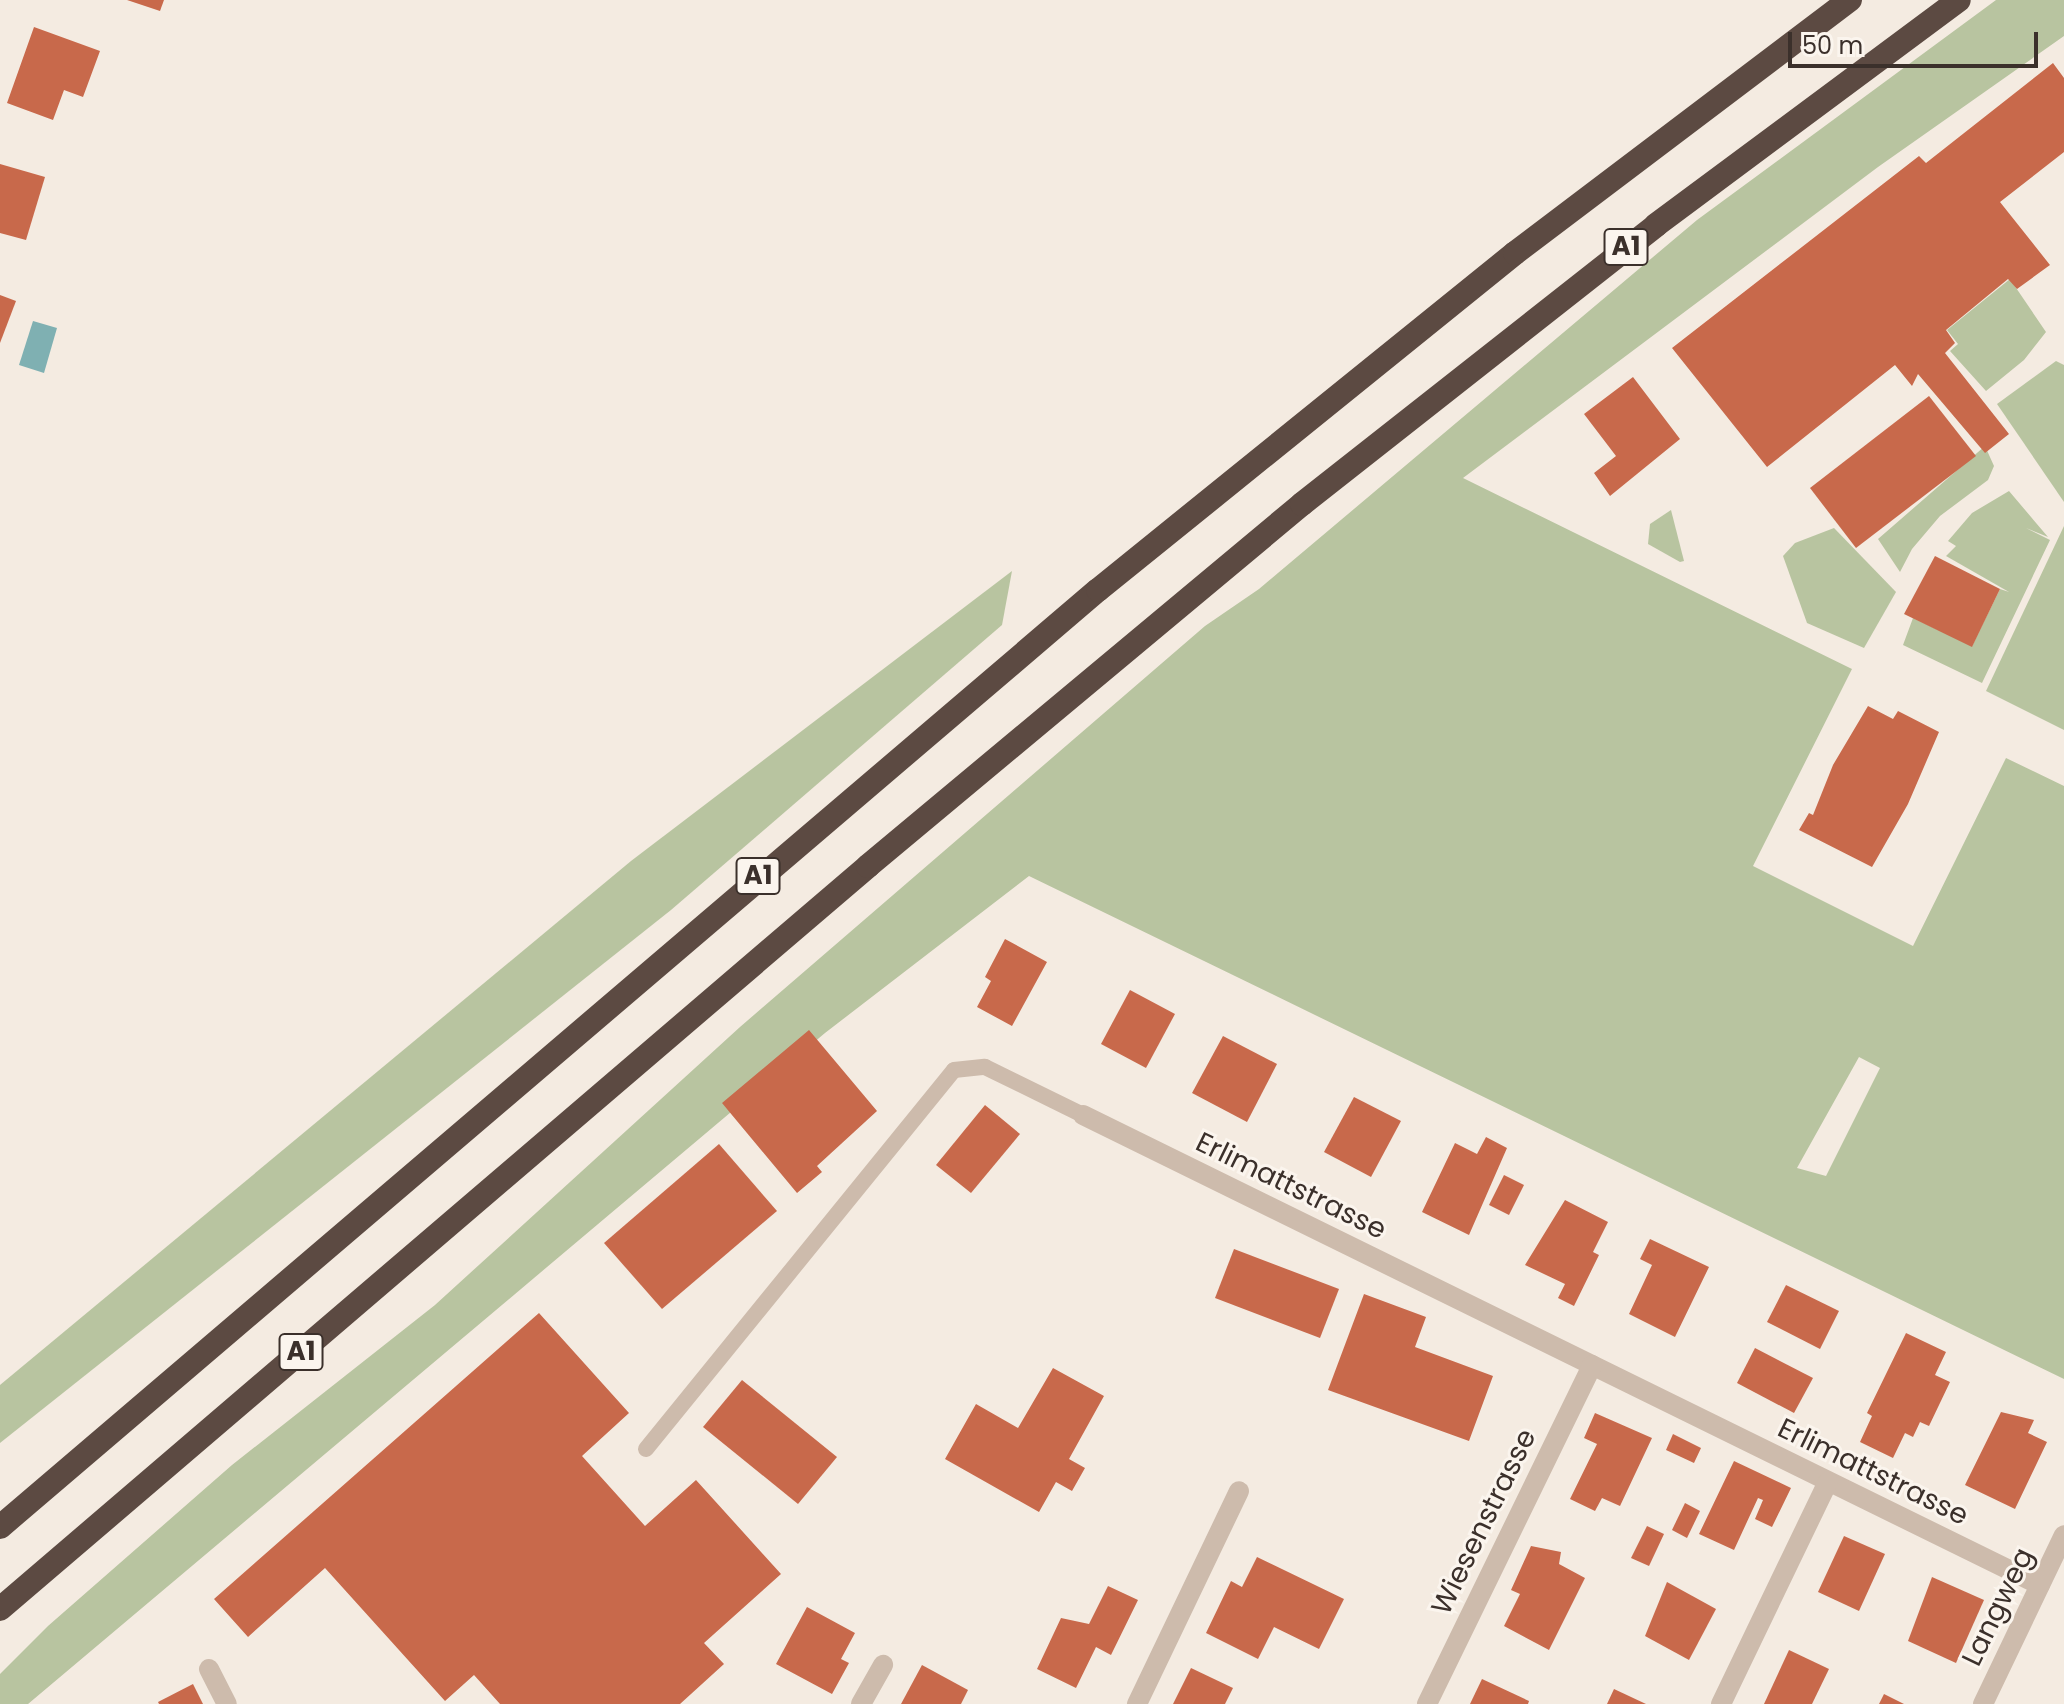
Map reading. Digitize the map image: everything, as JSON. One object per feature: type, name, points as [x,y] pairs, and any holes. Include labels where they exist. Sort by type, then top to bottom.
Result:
[{"type":"highway","name":"A1","points":[[0,1527],[1168,532],[1503,262],[1850,0]]},
{"type":"highway","name":"A1","points":[[0,1609],[868,866],[1277,524],[1656,225],[1959,0]]},
{"type":"street","name":"Erlimattstrasse","points":[[1083,1115],[2040,1585]]},
{"type":"street","name":"Wiesenstrasse","points":[[1427,1704],[1592,1365]]},
{"type":"street","points":[[1721,1704],[1828,1482]]},
{"type":"street","points":[[1137,1704],[1239,1491]]},
{"type":"street","name":"Langweg","points":[[1983,1704],[2064,1535]]},
{"type":"street","points":[[861,1704],[883,1665]]},
{"type":"street","points":[[209,1669],[227,1704]]},
{"type":"lane","name":"Erlimattstrasse","points":[[646,1449],[954,1070],[985,1067],[1083,1115]]},
{"type":"green space","points":[[1996,0],[2064,0],[2064,36],[1878,167],[1463,478],[1852,669],[1753,866],[1913,946],[2006,758],[2064,786],[2064,1379],[1029,876],[825,1033],[28,1704],[0,1704],[0,1674],[48,1626],[232,1465],[435,1305],[740,1027],[1205,626],[1259,589],[1697,220]],"holes":[[[1859,1057],[1880,1068],[1826,1176],[1797,1168]]]},
{"type":"green space","points":[[2010,279],[2046,332],[2024,360],[1986,391],[1950,351],[1958,344],[1947,330]]},
{"type":"green space","points":[[2056,361],[2064,365],[2064,502],[1997,404]]},
{"type":"green space","points":[[1985,446],[1994,466],[1988,480],[1940,516],[1912,549],[1900,572],[1878,539]]},
{"type":"green space","points":[[2009,491],[2048,537],[2026,528],[2050,540],[1982,683],[1903,645],[1913,618],[1972,646],[2000,589],[2009,592],[1946,556],[1956,546],[1948,541],[1972,513]]},
{"type":"green space","points":[[1671,510],[1684,561],[1680,562],[1648,544],[1650,524]]},
{"type":"green space","points":[[2064,526],[2064,730],[1986,691]]},
{"type":"green space","points":[[1834,528],[1896,592],[1864,648],[1807,623],[1783,556],[1795,543]]},
{"type":"green space","points":[[1012,571],[1002,625],[671,910],[0,1443],[0,1385],[631,861]]},
{"type":"water","points":[[33,321],[57,328],[44,373],[19,365]]},
{"type":"building","points":[[127,0],[164,0],[160,11]]},
{"type":"building","points":[[34,27],[100,51],[83,97],[64,90],[53,120],[7,103]]},
{"type":"building","points":[[2053,63],[2064,78],[2064,152],[2000,202],[2050,265],[2017,289],[2008,279],[1946,330],[1955,343],[1945,353],[2009,434],[1985,453],[1918,374],[1912,386],[1895,365],[1767,467],[1672,348],[1919,156],[1926,163]]},
{"type":"building","points":[[0,164],[45,177],[26,240],[0,233]]},
{"type":"building","points":[[0,295],[16,301],[0,343]]},
{"type":"building","points":[[1633,377],[1680,439],[1610,496],[1594,473],[1616,456],[1584,414]]},
{"type":"building","points":[[1929,396],[1976,456],[1856,548],[1810,488]]},
{"type":"building","points":[[1935,556],[2000,589],[1972,647],[1904,614]]},
{"type":"building","points":[[1868,706],[1893,719],[1898,711],[1939,732],[1908,804],[1872,867],[1799,830],[1809,813],[1813,815],[1833,765]]},
{"type":"building","points":[[1005,939],[1047,962],[1012,1026],[977,1007],[991,981],[985,977]]},
{"type":"building","points":[[1130,990],[1175,1014],[1146,1068],[1101,1044]]},
{"type":"building","points":[[809,1030],[877,1111],[817,1166],[822,1172],[797,1193],[722,1103]]},
{"type":"building","points":[[1223,1036],[1277,1064],[1247,1122],[1192,1093]]},
{"type":"building","points":[[1354,1097],[1401,1121],[1371,1177],[1324,1152]]},
{"type":"building","points":[[985,1105],[1020,1134],[971,1193],[936,1165]]},
{"type":"building","points":[[1486,1137],[1507,1148],[1469,1235],[1422,1212],[1455,1143],[1477,1154]]},
{"type":"building","points":[[719,1144],[777,1211],[662,1309],[604,1243]]},
{"type":"building","points":[[1504,1175],[1524,1185],[1509,1215],[1489,1205]]},
{"type":"building","points":[[1565,1200],[1608,1222],[1593,1252],[1599,1255],[1574,1306],[1558,1298],[1565,1284],[1525,1265]]},
{"type":"building","points":[[1650,1239],[1709,1267],[1675,1337],[1629,1314],[1652,1265],[1640,1259]]},
{"type":"building","points":[[1234,1249],[1339,1289],[1320,1338],[1215,1298]]},
{"type":"building","points":[[1786,1285],[1839,1311],[1820,1349],[1767,1322]]},
{"type":"building","points":[[1364,1294],[1426,1317],[1415,1347],[1493,1376],[1469,1441],[1328,1390]]},
{"type":"building","points":[[539,1313],[629,1413],[582,1456],[645,1526],[696,1480],[781,1574],[704,1643],[724,1664],[680,1704],[500,1704],[474,1675],[445,1701],[325,1568],[248,1637],[214,1599]]},
{"type":"building","points":[[1906,1333],[1946,1352],[1935,1375],[1950,1382],[1929,1426],[1920,1422],[1913,1437],[1905,1433],[1893,1458],[1860,1442],[1872,1416],[1867,1413]]},
{"type":"building","points":[[1755,1348],[1813,1378],[1794,1413],[1737,1383]]},
{"type":"building","points":[[1053,1368],[1104,1396],[1069,1459],[1085,1468],[1072,1491],[1056,1482],[1039,1512],[945,1459],[976,1404],[1018,1428]]},
{"type":"building","points":[[742,1380],[837,1457],[798,1504],[703,1427]]},
{"type":"building","points":[[2001,1412],[2034,1420],[2028,1433],[2047,1442],[2015,1509],[1965,1485]]},
{"type":"building","points":[[1595,1413],[1652,1438],[1620,1506],[1602,1498],[1595,1511],[1570,1499],[1597,1444],[1584,1438]]},
{"type":"building","points":[[1673,1434],[1701,1448],[1694,1463],[1666,1450]]},
{"type":"building","points":[[1734,1461],[1791,1488],[1772,1527],[1755,1519],[1763,1500],[1758,1498],[1734,1550],[1699,1534]]},
{"type":"building","points":[[1685,1503],[1700,1511],[1687,1538],[1672,1530]]},
{"type":"building","points":[[1647,1526],[1664,1534],[1649,1566],[1631,1558]]},
{"type":"building","points":[[1844,1536],[1885,1554],[1859,1611],[1818,1592]]},
{"type":"building","points":[[1531,1546],[1561,1552],[1559,1564],[1585,1578],[1549,1650],[1504,1626],[1520,1594],[1511,1590]]},
{"type":"building","points":[[1257,1557],[1344,1599],[1319,1649],[1274,1627],[1258,1659],[1206,1633],[1231,1581],[1242,1587]]},
{"type":"building","points":[[1932,1577],[1984,1600],[1956,1663],[1908,1641]]},
{"type":"building","points":[[1667,1582],[1716,1609],[1689,1660],[1645,1636]]},
{"type":"building","points":[[1108,1586],[1138,1600],[1111,1655],[1096,1647],[1076,1688],[1037,1669],[1061,1618],[1089,1624]]},
{"type":"building","points":[[807,1607],[855,1633],[841,1659],[849,1663],[832,1694],[776,1664]]},
{"type":"building","points":[[1789,1650],[1829,1669],[1812,1704],[1764,1704]]},
{"type":"building","points":[[922,1665],[968,1690],[961,1704],[901,1704]]},
{"type":"building","points":[[1191,1668],[1233,1688],[1225,1704],[1173,1704]]},
{"type":"building","points":[[1482,1679],[1529,1701],[1528,1704],[1470,1704]]},
{"type":"building","points":[[193,1684],[203,1704],[159,1704],[158,1702]]},
{"type":"building","points":[[1614,1689],[1646,1704],[1607,1704]]},
{"type":"building","points":[[1884,1694],[1904,1704],[1879,1704]]}]
